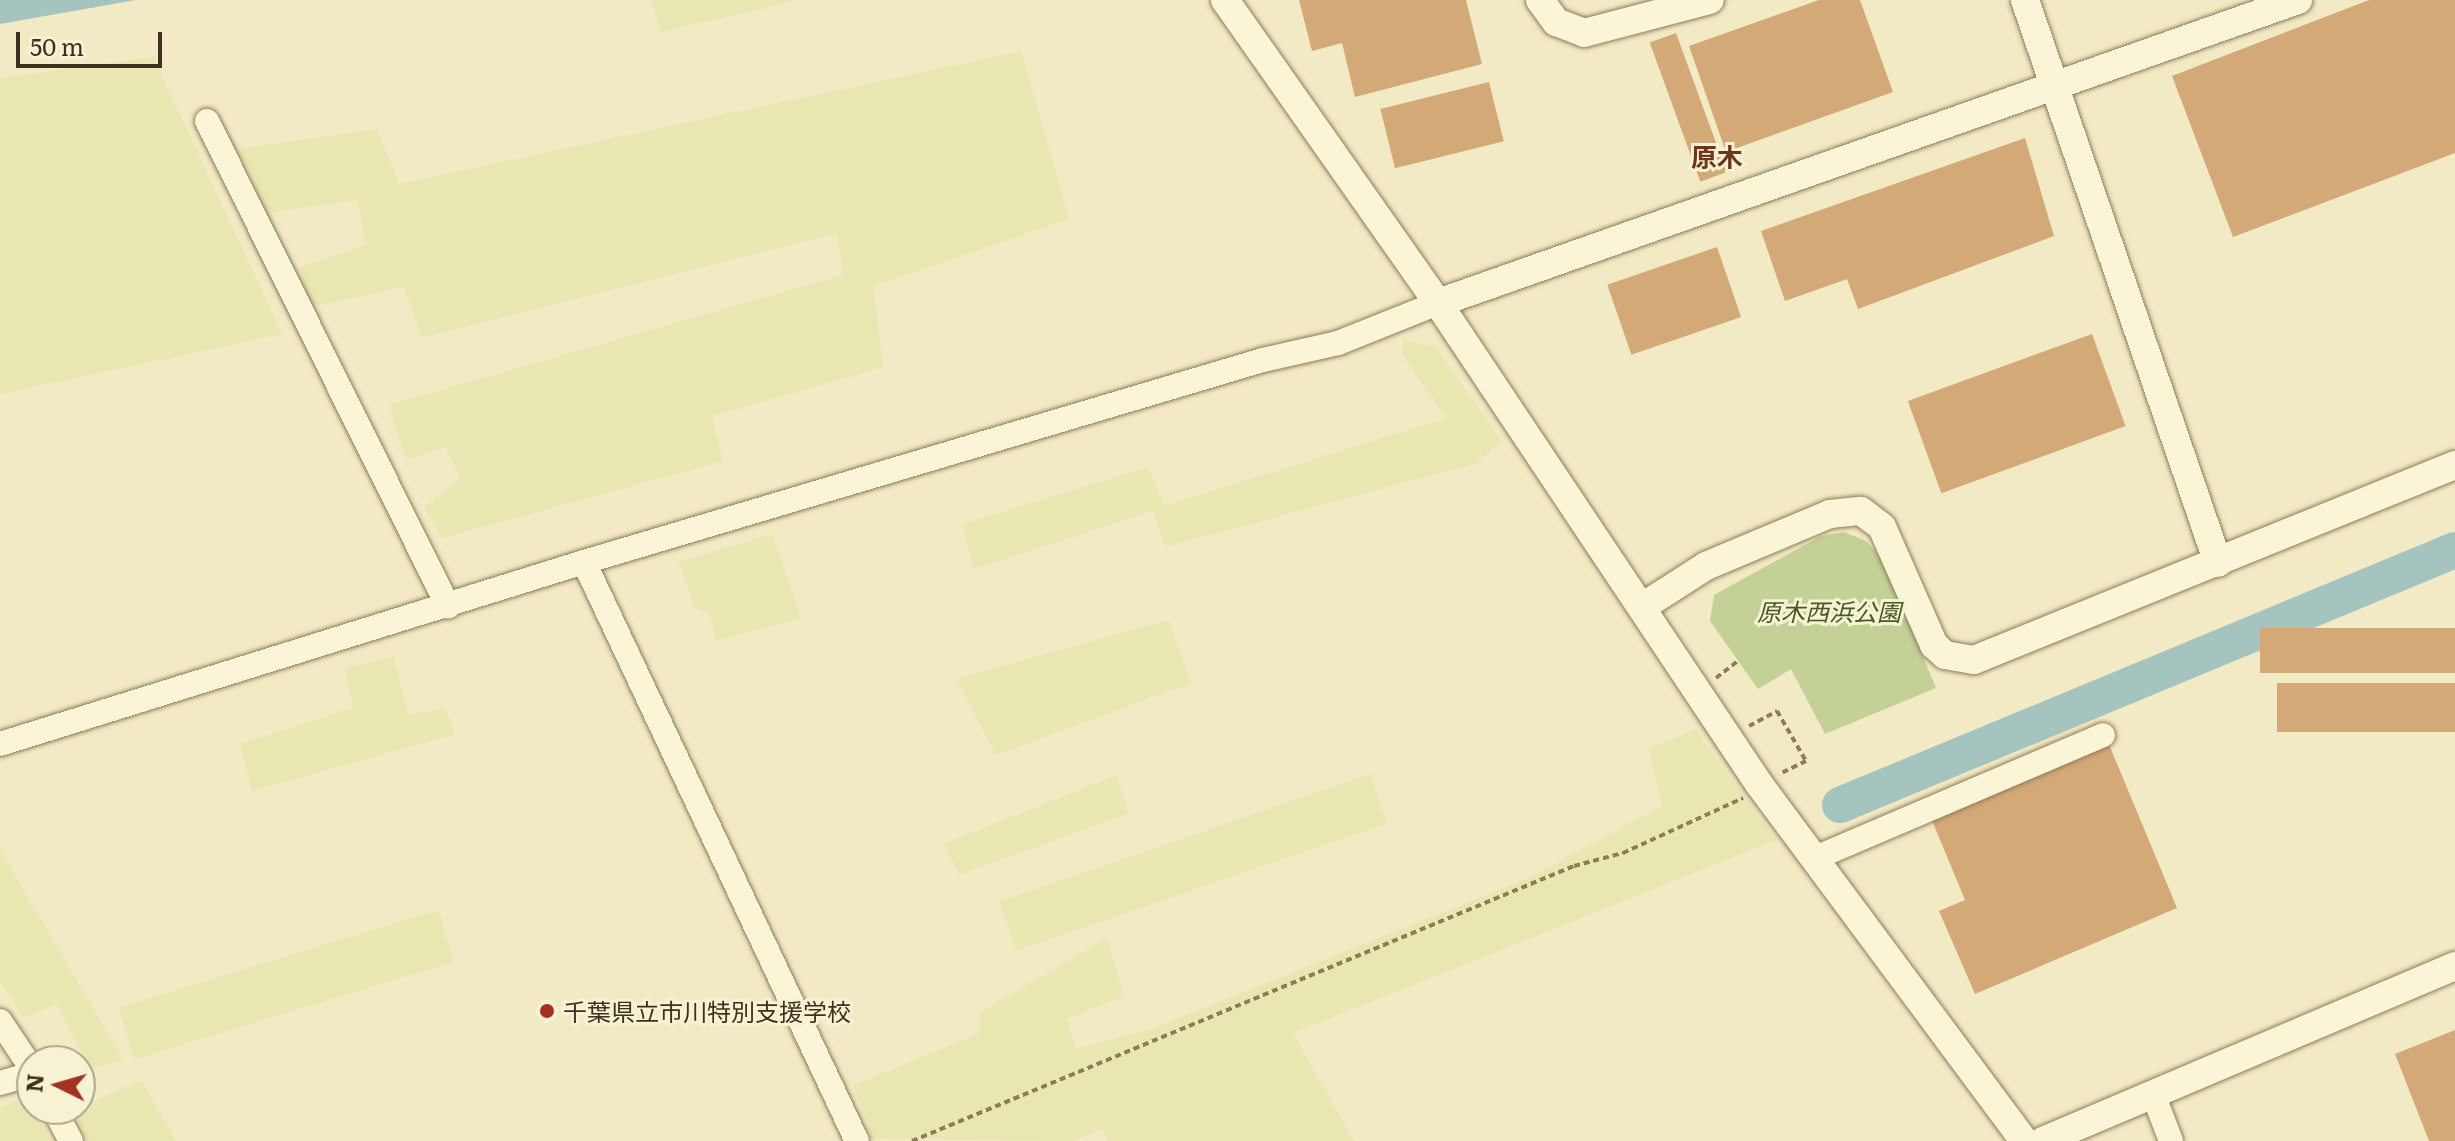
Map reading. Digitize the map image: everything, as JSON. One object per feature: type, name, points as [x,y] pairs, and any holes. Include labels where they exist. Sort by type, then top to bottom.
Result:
[{"type":"street","points":[[1225,0],[1438,303],[1761,786],[2024,1141]]},
{"type":"street","points":[[1540,0],[1556,22],[1584,33],[1710,0]]},
{"type":"street","points":[[2025,0],[2218,563]]},
{"type":"street","points":[[0,744],[584,562],[1263,360],[1338,343],[1438,303],[2298,0]]},
{"type":"street","points":[[207,121],[448,606]]},
{"type":"street","points":[[1642,607],[1695,571],[1845,510],[1861,511],[1882,527],[1926,632],[1945,655],[1959,659],[1986,657],[2455,465]]},
{"type":"street","points":[[584,562],[857,1141]]},
{"type":"street","points":[[1815,858],[2103,735]]},
{"type":"street","points":[[2043,1141],[2455,966]]},
{"type":"street","points":[[0,1021],[16,1046]]},
{"type":"street","points":[[2153,1094],[2171,1141]]},
{"type":"path","points":[[1716,678],[1738,661]]},
{"type":"path","points":[[912,1141],[1574,866],[1623,853],[1806,761],[1777,711],[1749,726]]},
{"type":"shaded area","points":[[651,0],[799,0],[661,32]]},
{"type":"shaded area","points":[[1021,51],[1069,219],[873,286],[883,367],[712,416],[723,461],[442,538],[424,507],[460,479],[446,447],[406,460],[389,405],[843,275],[837,233],[422,337],[404,287],[311,307],[299,268],[366,245],[357,200],[266,213],[239,149],[377,129],[399,184]]},
{"type":"shaded area","points":[[153,57],[282,334],[0,394],[0,78]]},
{"type":"shaded area","points":[[1404,340],[1436,347],[1501,441],[1477,463],[1165,547],[1153,511],[973,569],[963,524],[1148,467],[1164,506],[1446,418],[1401,353]]},
{"type":"shaded area","points":[[772,534],[801,618],[716,641],[710,614],[694,607],[679,562]]},
{"type":"shaded area","points":[[1168,620],[1191,683],[996,755],[956,679]]},
{"type":"shaded area","points":[[394,657],[408,715],[445,708],[455,734],[252,791],[240,744],[353,708],[345,668]]},
{"type":"shaded area","points":[[1695,729],[1776,840],[1293,1033],[1354,1141],[1108,1141],[1103,1129],[1072,1141],[872,1139],[854,1085],[980,1033],[980,1013],[1107,938],[1124,996],[1067,1019],[1076,1049],[1149,1030],[1531,877],[1662,806],[1649,749]]},
{"type":"shaded area","points":[[1370,774],[1387,823],[1016,951],[999,902]]},
{"type":"shaded area","points":[[1116,775],[1129,813],[959,875],[943,844]]},
{"type":"shaded area","points":[[0,850],[123,1059],[96,1067],[96,1045],[78,1045],[57,1004],[24,1017],[0,981]]},
{"type":"shaded area","points":[[438,910],[454,962],[134,1059],[119,1008]]},
{"type":"shaded area","points":[[142,1081],[176,1141],[88,1141],[80,1125],[96,1125],[96,1100]]},
{"type":"shaded area","points":[[16,1100],[16,1125],[42,1125],[51,1141],[0,1141],[0,1108]]},
{"type":"green space","name":"原木西浜公園","points":[[1844,532],[1866,541],[1883,560],[1936,688],[1825,734],[1791,669],[1758,689],[1710,621],[1714,595],[1821,536]]},
{"type":"water","points":[[0,0],[136,0],[0,24]]},
{"type":"building","points":[[1299,0],[1466,0],[1482,64],[1355,97],[1342,43],[1312,51]]},
{"type":"building","points":[[1819,0],[1860,0],[1893,92],[1726,152],[1689,46]]},
{"type":"building","points":[[2369,0],[2455,0],[2455,153],[2233,237],[2172,76]]},
{"type":"building","points":[[1676,33],[1727,172],[1700,182],[1650,43]]},
{"type":"building","points":[[1489,82],[1504,141],[1395,168],[1380,109]]},
{"type":"building","points":[[2025,138],[2054,236],[1858,309],[1847,279],[1785,301],[1761,231]]},
{"type":"building","points":[[1717,247],[1741,317],[1631,355],[1607,285]]},
{"type":"building","points":[[2092,334],[2126,426],[1941,493],[1908,401]]},
{"type":"building","points":[[2260,628],[2455,628],[2455,673],[2260,673]]},
{"type":"building","points":[[2277,683],[2455,683],[2455,732],[2277,732]]},
{"type":"building","points":[[2108,742],[2177,908],[1975,994],[1939,911],[1965,900],[1931,818]]},
{"type":"building","points":[[2455,1030],[2455,1141],[2429,1141],[2395,1054]]},
{"type":"waterway","points":[[1840,805],[2455,550]]},
{"type":"place","name":"千葉県立市川特別支援学校","points":[[547,1011]]},
{"type":"district","name":"原木","points":[[1717,156]]}]
